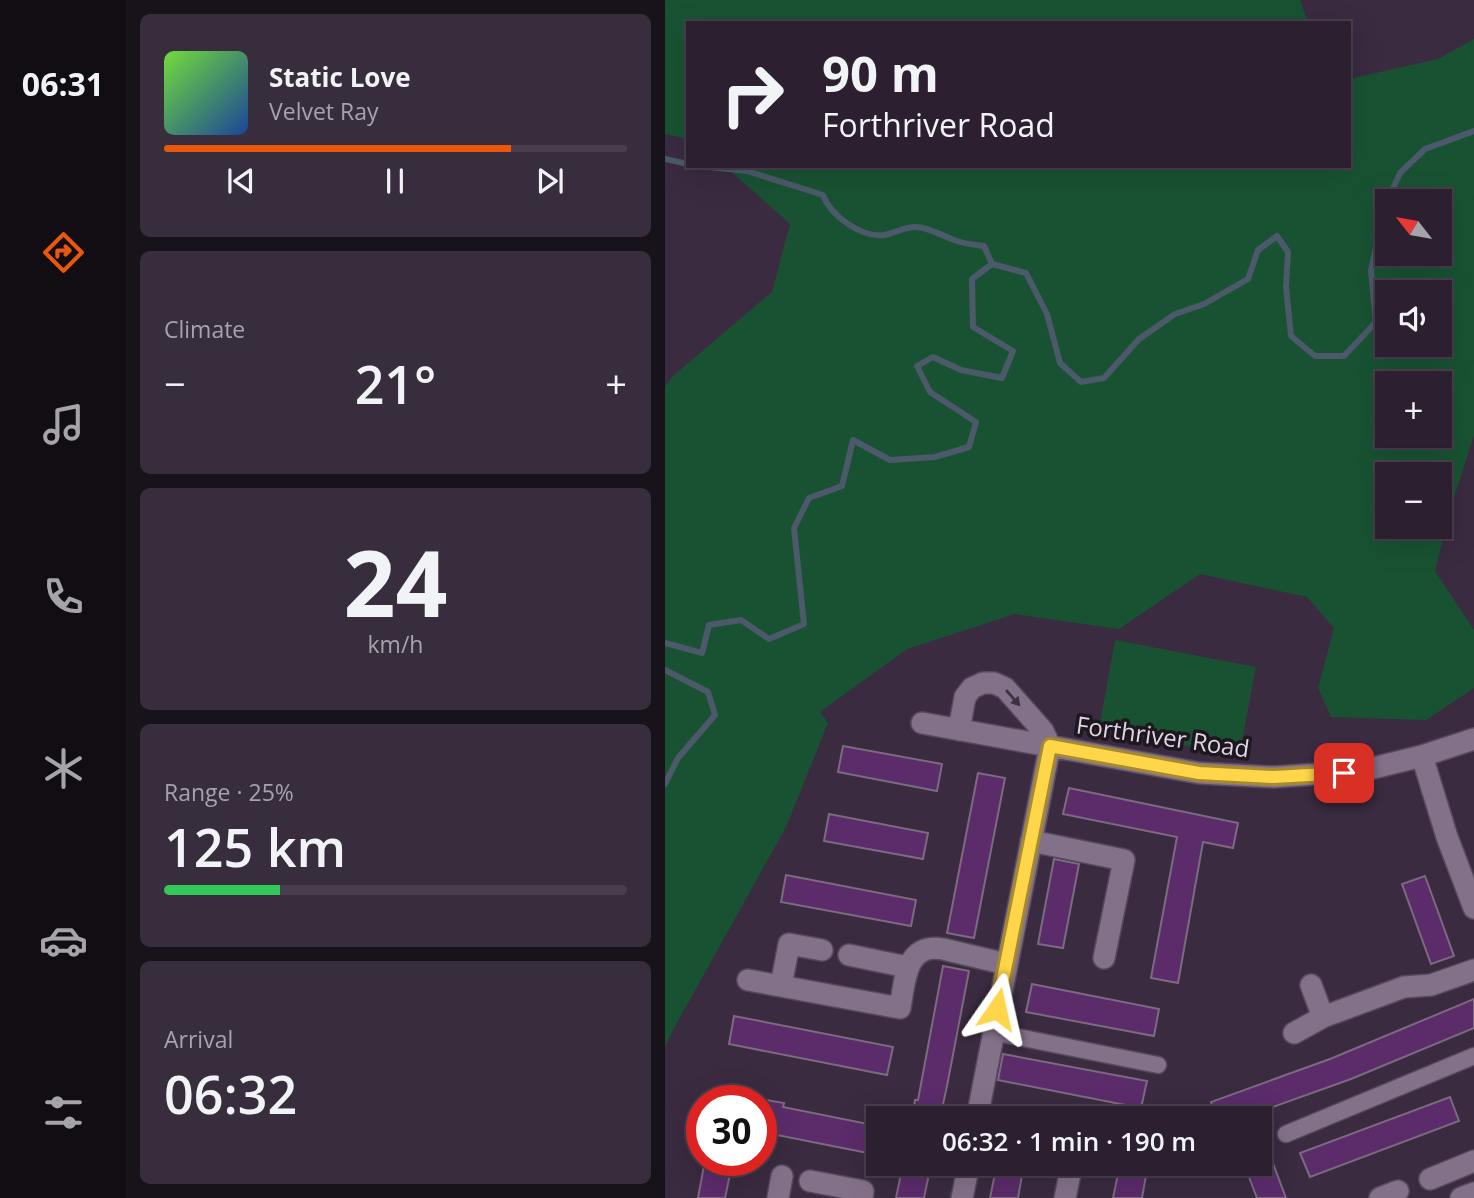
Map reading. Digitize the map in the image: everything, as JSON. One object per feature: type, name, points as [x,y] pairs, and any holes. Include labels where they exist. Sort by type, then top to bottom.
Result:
[{"type":"street","name":"Forthriver Road","points":[[958,730],[965,697],[972,688],[983,683],[995,683],[1005,688],[1035,723],[1050,746]]},
{"type":"street","name":"Forthriver Road","points":[[922,723],[1199,773],[1274,777],[1361,771],[1474,740]]},
{"type":"street","points":[[979,1106],[1050,746]]},
{"type":"street","points":[[1422,756],[1447,836],[1474,908]]},
{"type":"street","points":[[1031,841],[1124,860],[1104,958]]},
{"type":"street","points":[[781,986],[789,944],[822,950]]},
{"type":"street","points":[[748,980],[900,1008],[908,967],[922,950],[933,947],[1006,964]]},
{"type":"street","points":[[849,955],[908,967]]},
{"type":"street","points":[[1294,1033],[1323,1017],[1404,986],[1431,985],[1474,970]]},
{"type":"street","points":[[1311,985],[1323,1017]]},
{"type":"street","points":[[993,1032],[1158,1065]]},
{"type":"street","points":[[1286,1134],[1474,1056]]},
{"type":"street","points":[[1430,1179],[1474,1161]]},
{"type":"street","points":[[778,1198],[782,1176]]},
{"type":"street","points":[[962,1198],[967,1176]]},
{"type":"street","points":[[1065,1198],[1070,1176]]},
{"type":"street","points":[[810,1181],[863,1191],[862,1198]]},
{"type":"street","points":[[1461,1198],[1474,1193]]},
{"type":"green space","points":[[665,0],[1300,0],[1307,21],[686,21],[686,139],[665,134]]},
{"type":"green space","points":[[1474,39],[1474,435],[1452,504],[1452,462],[1375,462],[1375,539],[1443,539],[1435,571],[1474,630],[1474,688],[1426,720],[1331,717],[1318,688],[1334,628],[1307,597],[1200,574],[1119,629],[1015,614],[907,649],[820,712],[828,723],[786,827],[665,1047],[665,386],[674,375],[772,292],[790,224],[727,168],[1351,168],[1351,79],[1438,59]]},
{"type":"green space","points":[[1115,640],[1256,667],[1239,756],[1099,729]]},
{"type":"building","points":[[843,746],[942,764],[937,791],[838,772]]},
{"type":"building","points":[[978,773],[1005,778],[974,938],[947,933]]},
{"type":"building","points":[[1069,788],[1238,823],[1233,848],[1203,842],[1178,983],[1151,978],[1177,837],[1063,814]]},
{"type":"building","points":[[829,814],[928,833],[923,859],[824,841]]},
{"type":"building","points":[[1054,859],[1079,864],[1063,948],[1038,944]]},
{"type":"building","points":[[786,875],[916,900],[911,926],[781,902]]},
{"type":"building","points":[[1425,876],[1454,956],[1431,964],[1402,884]]},
{"type":"building","points":[[943,966],[969,971],[943,1106],[914,1106],[915,1100],[918,1100]]},
{"type":"building","points":[[1032,984],[1159,1009],[1154,1036],[1026,1012]]},
{"type":"building","points":[[1474,999],[1474,1028],[1351,1079],[1272,1107],[1212,1106],[1211,1102],[1330,1059]]},
{"type":"building","points":[[734,1016],[893,1047],[887,1075],[729,1044]]},
{"type":"building","points":[[1003,1054],[1147,1081],[1141,1106],[1131,1106],[998,1080]]},
{"type":"building","points":[[1450,1097],[1459,1121],[1310,1177],[1300,1153]]},
{"type":"building","points":[[777,1102],[784,1103],[783,1107],[866,1124],[866,1153],[777,1135]]},
{"type":"building","points":[[1272,1161],[1286,1198],[1257,1198],[1249,1176],[1272,1176]]},
{"type":"building","points":[[702,1176],[730,1176],[725,1198],[698,1198]]},
{"type":"building","points":[[901,1176],[929,1176],[924,1198],[896,1198]]},
{"type":"building","points":[[995,1176],[1022,1176],[1018,1198],[990,1198]]},
{"type":"building","points":[[1118,1176],[1146,1176],[1142,1198],[1113,1198]]},
{"type":"waterway","points":[[992,264],[1026,273],[1047,314],[1060,363],[1081,382],[1104,378],[1139,339],[1175,314],[1204,304],[1248,279],[1258,250],[1277,236],[1288,252],[1286,287],[1291,336],[1315,356],[1344,356],[1376,322],[1371,271],[1384,208],[1400,173],[1425,149],[1474,131]]},
{"type":"waterway","points":[[665,159],[686,164]]},
{"type":"waterway","points":[[719,168],[747,171],[823,195],[839,217],[866,233],[884,235],[921,227],[960,242],[984,246],[992,264]]},
{"type":"waterway","points":[[665,643],[702,653],[709,625],[741,620],[769,639],[804,624],[794,528],[809,498],[842,486],[853,440],[890,460],[935,457],[969,447],[976,422],[930,392],[917,366],[933,357],[961,370],[1002,378],[1013,351],[973,327],[972,279],[992,264]]},
{"type":"waterway","points":[[665,670],[708,692],[715,715],[678,758],[665,784]]},
{"type":"route","points":[[997,1009],[1050,746],[1199,773],[1274,777],[1344,773]]}]
